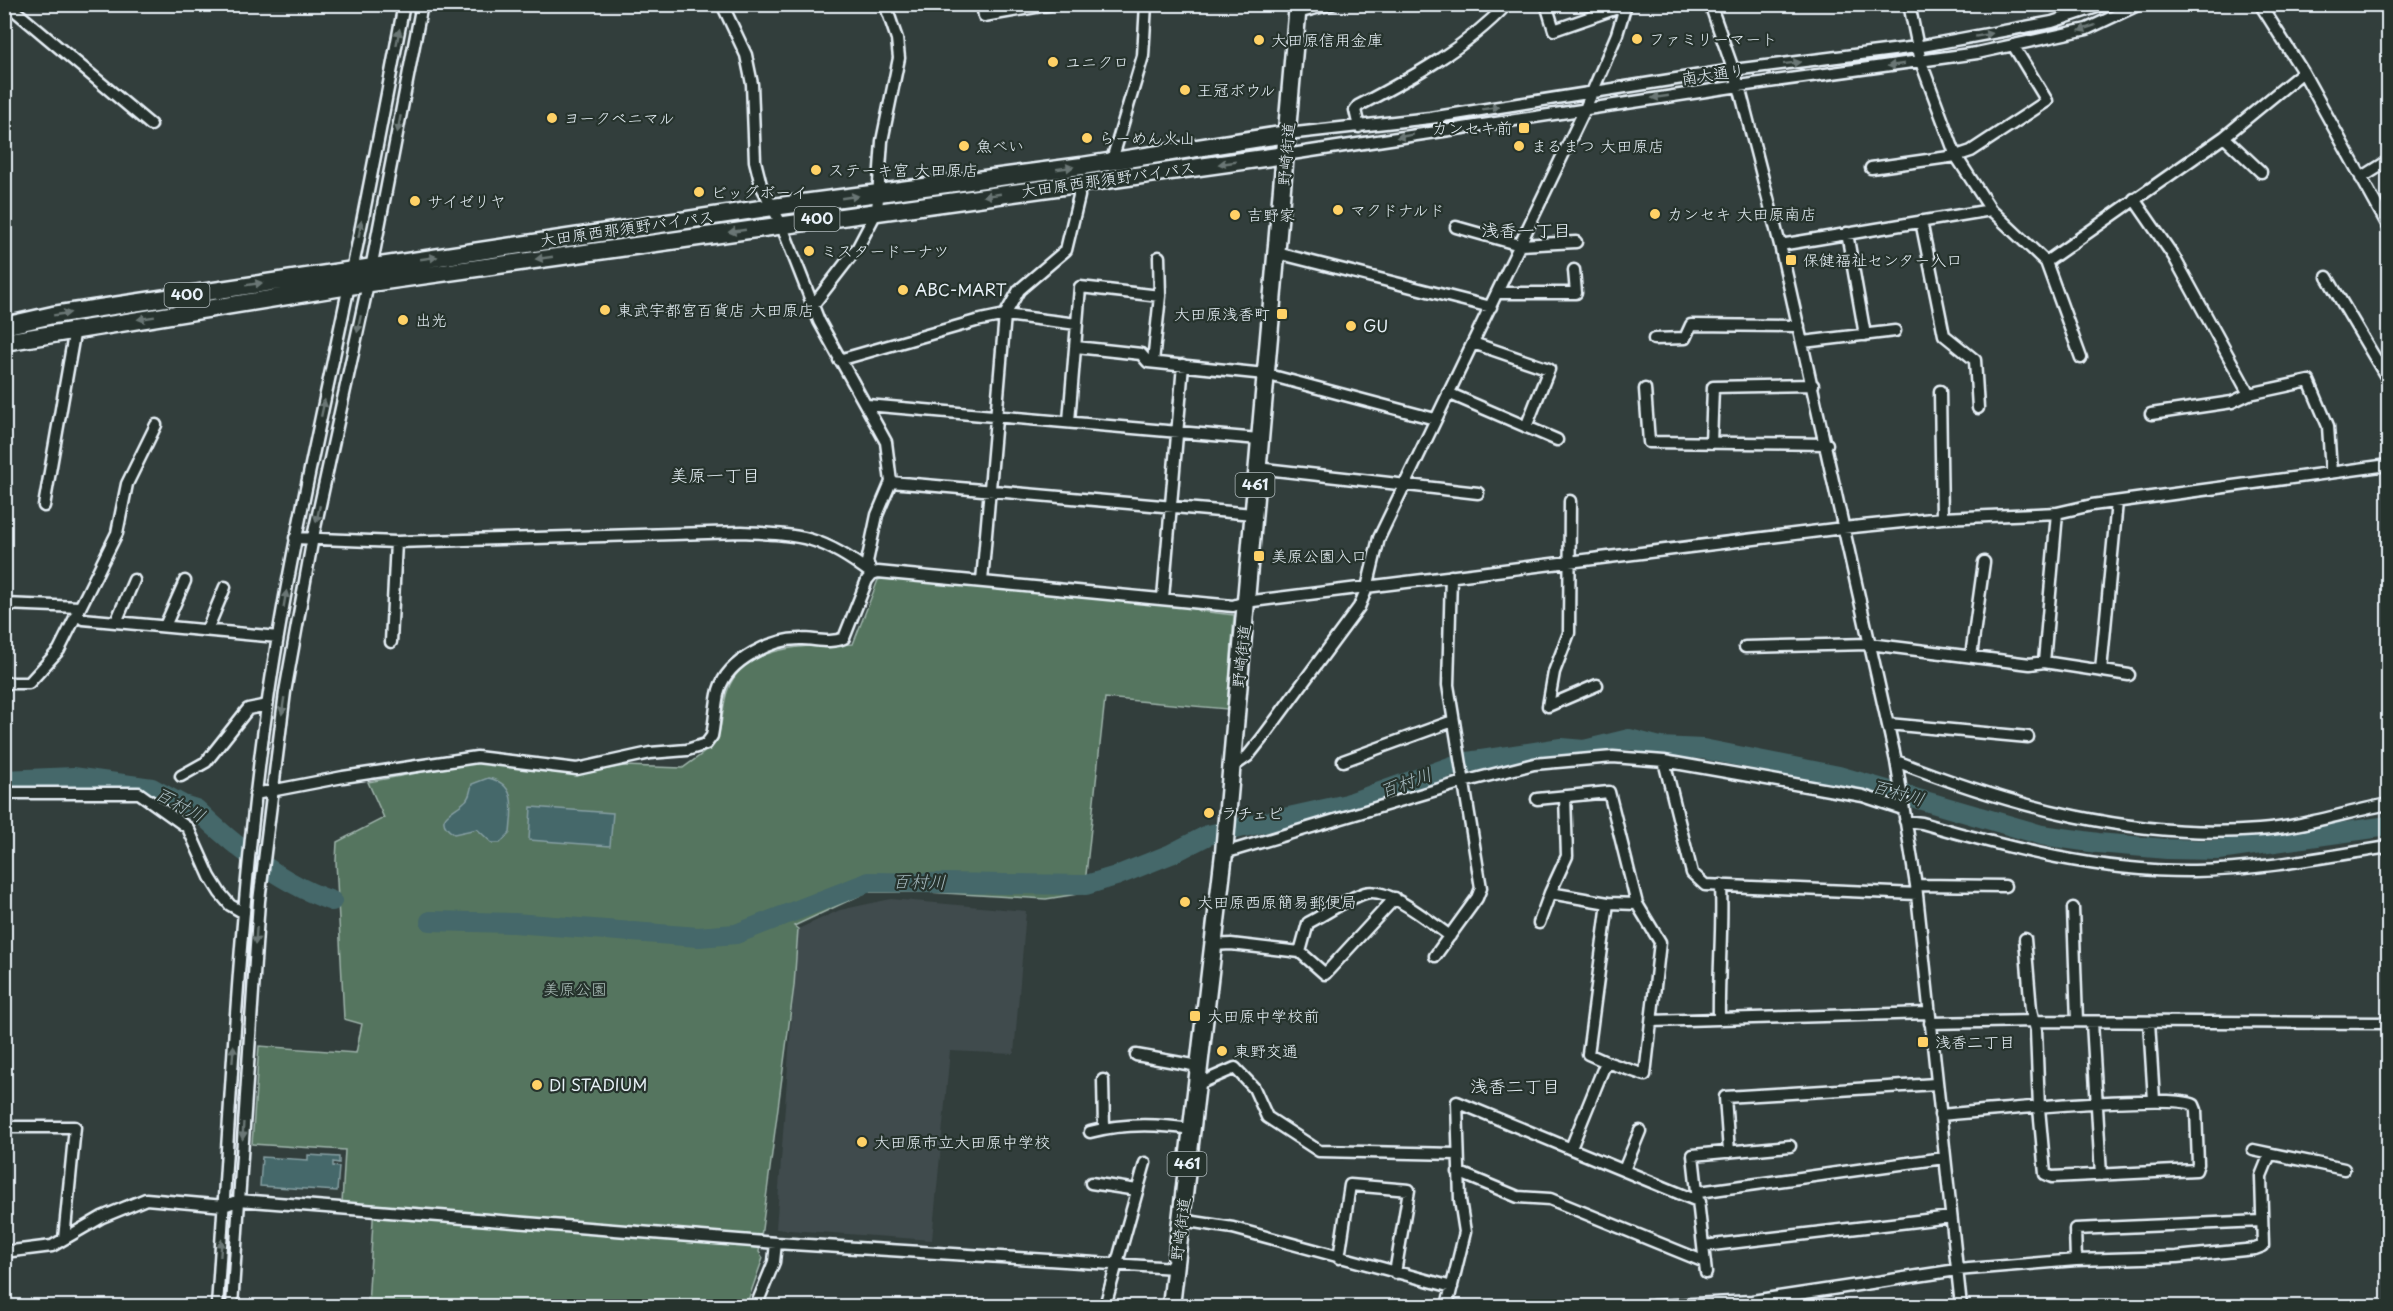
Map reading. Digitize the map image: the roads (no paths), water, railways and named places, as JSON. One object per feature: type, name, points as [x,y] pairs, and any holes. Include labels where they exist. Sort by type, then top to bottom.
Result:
[{"type":"highway","name":"野崎街道","points":[[1171,1306],[1224,848],[1298,9]]},
{"type":"highway","name":"大田原西那須野バイパス","points":[[4,326],[53,315],[371,266],[1287,134]]},
{"type":"highway","name":"大田原西那須野バイパス","points":[[4,342],[349,286],[1285,155]]},
{"type":"street","points":[[7,4],[151,125]]},
{"type":"street","points":[[217,1306],[244,913],[255,795],[267,705],[296,538],[349,286],[404,4]]},
{"type":"street","points":[[232,1306],[261,878],[270,792],[285,692],[313,537],[368,284],[422,4]]},
{"type":"street","points":[[255,795],[343,777],[477,757],[578,769],[650,753],[699,747],[712,736],[719,690],[733,669],[744,659],[782,642],[800,638],[837,640],[844,638],[872,574],[867,562],[877,515],[891,482],[886,442],[867,405],[839,360],[813,304],[781,224],[756,173],[752,84],[746,55],[722,4]]},
{"type":"street","points":[[813,304],[858,247],[877,211],[882,141],[899,58],[897,39],[885,4]]},
{"type":"street","points":[[982,4],[984,16],[1048,5]]},
{"type":"street","points":[[1112,160],[1143,56],[1146,4]]},
{"type":"street","points":[[1298,9],[1332,4]]},
{"type":"street","points":[[1359,127],[1355,110],[1358,106],[1416,75],[1461,45],[1507,4]]},
{"type":"street","points":[[1546,4],[1554,30],[1626,5]]},
{"type":"street","points":[[1710,4],[1739,86],[1780,244],[1827,444],[1843,528],[1896,761],[1916,890],[1961,1306]]},
{"type":"street","points":[[1909,4],[1920,62],[1956,156],[1991,210],[2046,262],[2081,358]]},
{"type":"street","name":"南大通り","points":[[1287,134],[1359,127],[1734,70],[1917,47],[2052,22],[2106,4]]},
{"type":"street","name":"南大通り","points":[[1285,155],[1739,86],[1920,62],[2013,45],[2087,28],[2140,4]]},
{"type":"street","points":[[2260,4],[2303,72],[2388,226]]},
{"type":"street","points":[[1231,768],[1248,756],[1350,622],[1367,588],[1379,538],[1585,109],[1590,92],[1617,34],[1626,5]]},
{"type":"street","points":[[1871,168],[1956,156],[1971,151],[2047,101],[2013,45]]},
{"type":"street","points":[[2046,262],[2224,137],[2303,72]]},
{"type":"street","points":[[2224,137],[2261,172]]},
{"type":"street","points":[[2361,178],[2388,160]]},
{"type":"street","points":[[982,581],[1005,315],[1019,290],[1066,250],[1079,196],[1078,183]]},
{"type":"street","points":[[2134,199],[2174,257],[2249,394]]},
{"type":"street","points":[[1780,244],[1991,210]]},
{"type":"street","points":[[1921,221],[1944,335],[1975,360],[1978,408]]},
{"type":"street","points":[[1456,228],[1521,245],[1576,242]]},
{"type":"street","points":[[1847,233],[1865,334]]},
{"type":"street","points":[[1277,253],[1491,307]]},
{"type":"street","points":[[1153,362],[1160,296],[1159,257]]},
{"type":"street","points":[[1497,294],[1576,293],[1574,270]]},
{"type":"street","points":[[2326,277],[2388,380]]},
{"type":"street","points":[[1069,421],[1080,287],[1160,296]]},
{"type":"street","points":[[839,360],[1005,315],[1077,324]]},
{"type":"street","points":[[1654,339],[1685,338],[1691,325],[1799,326]]},
{"type":"street","points":[[44,506],[75,329]]},
{"type":"street","points":[[1803,342],[1895,331]]},
{"type":"street","points":[[1473,343],[1549,369],[1526,427]]},
{"type":"street","points":[[1076,347],[1141,354],[1148,362],[1265,374],[1435,420]]},
{"type":"street","points":[[1163,598],[1183,365]]},
{"type":"street","points":[[2151,414],[2232,402],[2249,394],[2309,381],[2328,426],[2331,472]]},
{"type":"street","points":[[1711,443],[1713,387],[1813,385]]},
{"type":"street","points":[[1645,389],[1649,442],[1827,444]]},
{"type":"street","points":[[1940,391],[1942,518]]},
{"type":"street","points":[[1448,393],[1557,440]]},
{"type":"street","points":[[867,405],[1259,439]]},
{"type":"street","points":[[4,683],[29,683],[59,650],[81,613],[117,533],[127,484],[156,425]]},
{"type":"street","points":[[872,574],[878,572],[982,581],[1233,606],[1451,576],[1843,528],[1942,518],[2056,513],[2117,502],[2388,465]]},
{"type":"street","points":[[1257,468],[1478,493]]},
{"type":"street","points":[[891,482],[1253,514]]},
{"type":"street","points":[[1570,501],[1569,633],[1554,672],[1548,706],[1597,685]]},
{"type":"street","points":[[2101,670],[2117,502]]},
{"type":"street","points":[[2044,662],[2056,513]]},
{"type":"street","points":[[296,538],[396,542],[706,533],[782,534],[821,541],[843,552],[872,574]]},
{"type":"street","points":[[391,642],[396,542]]},
{"type":"street","points":[[1971,656],[1984,562]]},
{"type":"street","points":[[1435,956],[1477,898],[1481,888],[1448,685],[1451,576]]},
{"type":"street","points":[[116,622],[134,580]]},
{"type":"street","points":[[165,626],[185,581]]},
{"type":"street","points":[[207,630],[225,587]]},
{"type":"street","points":[[4,604],[81,613],[116,622],[278,637]]},
{"type":"street","points":[[1745,647],[1869,644],[2030,664],[2044,662],[2129,675]]},
{"type":"street","points":[[181,776],[207,762],[248,708],[267,705]]},
{"type":"street","points":[[1342,761],[1453,722]]},
{"type":"street","points":[[1888,724],[2028,737]]},
{"type":"street","points":[[1224,848],[1534,764],[1614,757],[1664,761],[1863,796],[1902,806]]},
{"type":"street","points":[[1664,761],[1692,873],[1705,885],[1916,890],[2005,886]]},
{"type":"street","points":[[1896,761],[1971,790],[2023,806],[2083,818],[2207,832],[2262,830],[2388,804]]},
{"type":"street","points":[[1537,799],[1609,792],[1637,904],[1660,942],[1645,1075],[1588,1054],[1608,903]]},
{"type":"street","points":[[4,793],[139,793],[188,828],[220,893],[230,905],[244,913]]},
{"type":"street","points":[[1539,923],[1567,856],[1564,796]]},
{"type":"street","points":[[1905,821],[1922,823],[2046,857],[2127,869],[2195,871],[2236,868],[2388,847]]},
{"type":"street","points":[[1719,1019],[1718,967],[1723,935],[1720,885]]},
{"type":"street","points":[[1300,952],[1308,923],[1366,892],[1382,892],[1395,898],[1450,936]]},
{"type":"street","points":[[1550,893],[1608,903],[1637,904]]},
{"type":"street","points":[[1212,945],[1231,944],[1300,952],[1325,974],[1395,898]]},
{"type":"street","points":[[2073,908],[2077,1021]]},
{"type":"street","points":[[1940,1115],[2039,1108],[2095,1104],[2154,1100],[2187,1101],[2194,1105],[2198,1164],[2196,1170],[2052,1177],[2045,1174],[2039,1108],[2034,1021],[2025,939]]},
{"type":"street","points":[[1651,1021],[1929,1018],[2092,1022],[2388,1023]]},
{"type":"street","points":[[2092,1022],[2095,1104],[2101,1175]]},
{"type":"street","points":[[2149,1022],[2154,1100]]},
{"type":"street","points":[[1136,1055],[1198,1066]]},
{"type":"street","points":[[1571,1148],[1606,1062]]},
{"type":"street","points":[[1196,1085],[1235,1068],[1254,1088],[1267,1117],[1319,1151],[1457,1154]]},
{"type":"street","points":[[1102,1080],[1104,1128]]},
{"type":"street","points":[[1729,1152],[1725,1097],[1936,1084]]},
{"type":"street","points":[[1447,1306],[1466,1232],[1458,1172],[1457,1102],[1624,1170],[1700,1197],[1944,1158]]},
{"type":"street","points":[[1090,1132],[1104,1128],[1157,1125],[1191,1129]]},
{"type":"street","points":[[4,1127],[75,1127],[64,1239]]},
{"type":"street","points":[[1624,1170],[1640,1131]]},
{"type":"street","points":[[1458,1172],[1518,1197],[1550,1198],[1706,1267],[1700,1197],[1693,1155],[1790,1146]]},
{"type":"street","points":[[2253,1150],[2344,1169]]},
{"type":"street","points":[[1653,1306],[1752,1304],[1957,1270],[2076,1260],[2176,1257],[2255,1249],[2263,1246],[2261,1176],[2270,1154]]},
{"type":"street","points":[[1105,1306],[1145,1163]]},
{"type":"street","points":[[1091,1183],[1137,1190]]},
{"type":"street","points":[[1339,1258],[1350,1185],[1409,1190],[1395,1273]]},
{"type":"street","points":[[4,1252],[52,1246],[102,1217],[146,1199],[224,1206],[239,1200],[776,1243],[1175,1268]]},
{"type":"street","points":[[1704,1246],[1951,1217]]},
{"type":"street","points":[[1181,1220],[1233,1228],[1452,1287]]},
{"type":"street","points":[[2076,1260],[2075,1229],[2262,1221]]},
{"type":"street","points":[[756,1306],[774,1262],[776,1243]]},
{"type":"water","points":[[488,778],[504,786],[511,799],[510,833],[500,843],[492,843],[477,829],[454,834],[444,824],[447,815],[468,798],[472,784]]},
{"type":"water","points":[[531,807],[613,813],[610,846],[529,840]]},
{"type":"water","points":[[308,1155],[339,1157],[339,1163],[333,1162],[333,1166],[339,1167],[337,1191],[260,1186],[262,1157],[308,1160]]},
{"type":"waterway","name":"百村川","points":[[430,921],[514,923],[698,937],[736,934],[869,882],[1086,885],[1116,876],[1171,854],[1208,835],[1347,804],[1461,763],[1561,748],[1584,750],[1629,739],[1660,747],[1703,749],[1839,776],[2042,835],[2098,843],[2167,849],[2219,850],[2388,826]]},
{"type":"waterway","name":"百村川","points":[[4,780],[73,777],[152,788],[183,805],[196,809],[226,837],[276,874],[332,901]]},
{"type":"place","name":"ファミリーマート","points":[[1637,39]]},
{"type":"place","name":"大田原信用金庫","points":[[1259,40]]},
{"type":"place","name":"ユニクロ","points":[[1053,62]]},
{"type":"place","name":"王冠ボウル","points":[[1185,90]]},
{"type":"place","name":"ヨークベニマル","points":[[552,118]]},
{"type":"place","name":"カンセキ前","points":[[1524,128]]},
{"type":"place","name":"らーめん火山","points":[[1087,138]]},
{"type":"place","name":"魚べい","points":[[964,146]]},
{"type":"place","name":"まるまつ 大田原店","points":[[1519,146]]},
{"type":"place","name":"ステーキ宮 大田原店","points":[[816,170]]},
{"type":"place","name":"ビッグボーイ","points":[[699,192]]},
{"type":"place","name":"サイゼリヤ","points":[[415,201]]},
{"type":"place","name":"マクドナルド","points":[[1338,210]]},
{"type":"place","name":"カンセキ 大田原南店","points":[[1655,214]]},
{"type":"place","name":"吉野家","points":[[1235,215]]},
{"type":"place","name":"ミスタードーナツ","points":[[809,251]]},
{"type":"place","name":"保健福祉センター入口","points":[[1791,260]]},
{"type":"place","name":"ABC-MART","points":[[903,290]]},
{"type":"place","name":"東武宇都宮百貨店 大田原店","points":[[605,310]]},
{"type":"place","name":"大田原浅香町","points":[[1282,314]]},
{"type":"place","name":"出光","points":[[403,320]]},
{"type":"place","name":"GU","points":[[1351,326]]},
{"type":"place","name":"美原公園入口","points":[[1259,556]]},
{"type":"place","name":"ラチェピ","points":[[1209,813]]},
{"type":"place","name":"大田原西原簡易郵便局","points":[[1185,902]]},
{"type":"place","name":"大田原中学校前","points":[[1195,1016]]},
{"type":"place","name":"浅香二丁目","points":[[1923,1042]]},
{"type":"place","name":"東野交通","points":[[1222,1051]]},
{"type":"place","name":"DI STADIUM","points":[[537,1085]]},
{"type":"place","name":"大田原市立大田原中学校","points":[[862,1142]]},
{"type":"district","name":"浅香一丁目","points":[[1526,231]]},
{"type":"district","name":"美原一丁目","points":[[715,476]]},
{"type":"district","name":"浅香二丁目","points":[[1515,1087]]},
{"type":"park label","name":"美原公園","points":[[575,989]]}]
